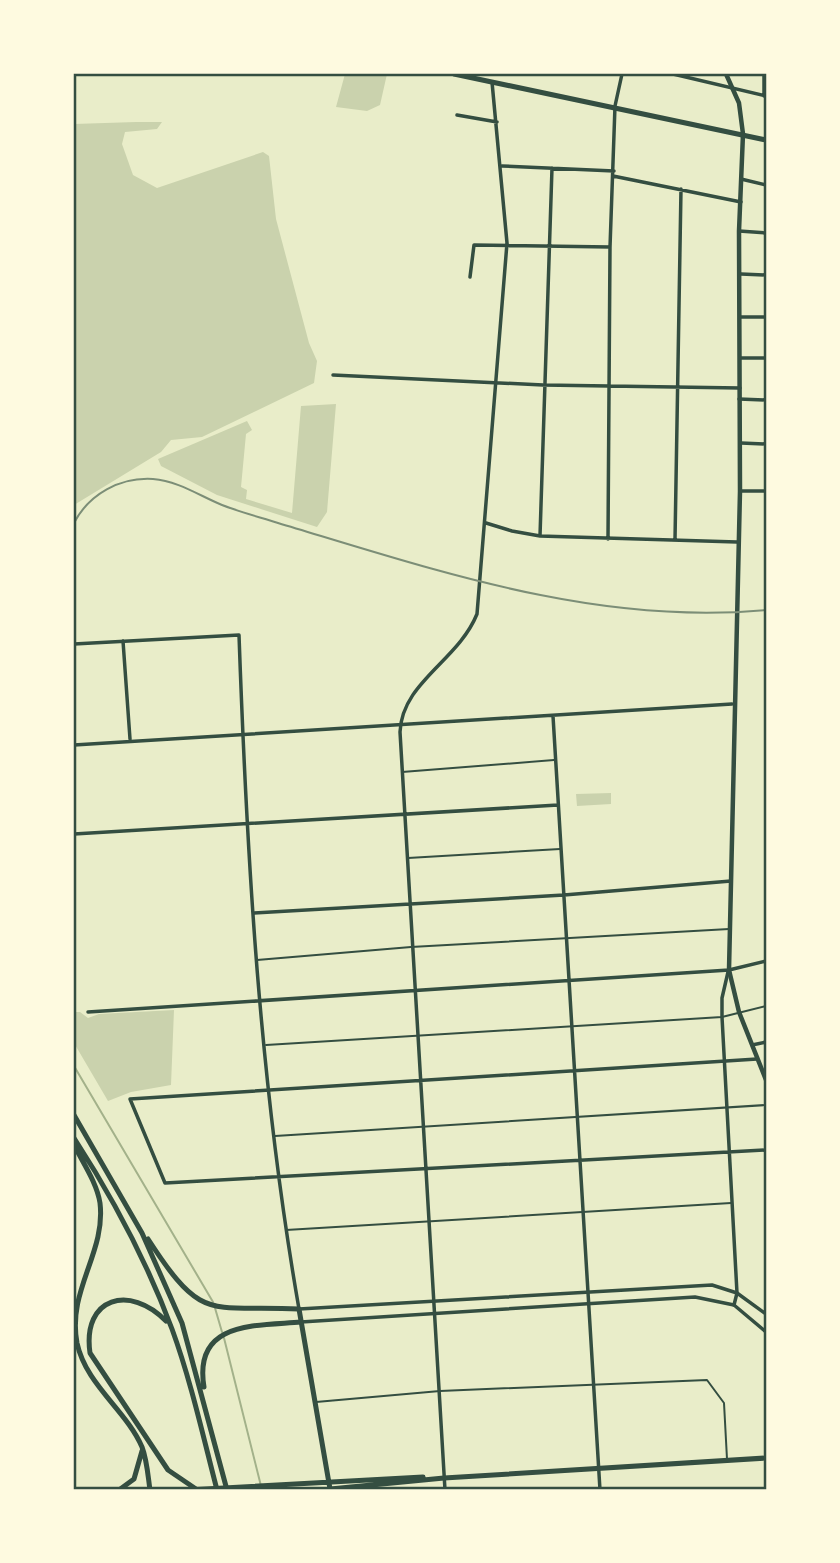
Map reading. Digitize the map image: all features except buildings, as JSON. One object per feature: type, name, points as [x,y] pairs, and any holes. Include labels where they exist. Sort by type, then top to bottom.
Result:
[{"type":"main road","points":[[454,74],[766,140]]},
{"type":"main road","points":[[726,74],[739,103],[743,134],[738,231],[741,274],[740,491],[733,704],[733,881],[729,970],[739,1012],[766,1080]]},
{"type":"main road","points":[[74,1115],[134,1219],[180,1287],[197,1299],[224,1310],[299,1309],[330,1489]]},
{"type":"main road","points":[[74,1138],[103,1182],[127,1228],[170,1325],[217,1489]]},
{"type":"main road","points":[[74,1145],[96,1189],[100,1214],[97,1244],[77,1299],[78,1347],[94,1379],[142,1448],[150,1489]]},
{"type":"main road","points":[[134,1219],[182,1322],[227,1489]]},
{"type":"main road","points":[[170,1325],[150,1306],[136,1301],[112,1301],[95,1315],[88,1337],[90,1353],[169,1471],[196,1489]]},
{"type":"main road","points":[[209,1415],[202,1371],[209,1349],[228,1331],[236,1328],[301,1322]]},
{"type":"main road","points":[[119,1489],[134,1479],[142,1448]]},
{"type":"main road","points":[[320,1489],[444,1478],[766,1458]]},
{"type":"main road","points":[[187,1489],[400,1476],[444,1478]]},
{"type":"street","points":[[608,539],[610,247],[615,106],[622,74]]},
{"type":"street","points":[[673,74],[765,96],[764,74]]},
{"type":"street","points":[[445,1489],[421,1080],[413,990],[400,724],[418,688],[461,646],[477,614],[508,243],[492,82]]},
{"type":"street","points":[[457,115],[497,122]]},
{"type":"street","points":[[502,166],[613,174],[741,202]]},
{"type":"street","points":[[540,536],[552,168]]},
{"type":"street","points":[[741,179],[766,185]]},
{"type":"street","points":[[675,541],[681,190]]},
{"type":"street","points":[[738,231],[766,233]]},
{"type":"street","points":[[470,277],[474,244],[610,247]]},
{"type":"street","points":[[741,274],[766,275]]},
{"type":"street","points":[[741,317],[766,317]]},
{"type":"street","points":[[740,358],[766,358]]},
{"type":"street","points":[[333,375],[543,385],[740,388]]},
{"type":"street","points":[[739,399],[766,400]]},
{"type":"street","points":[[739,443],[766,444]]},
{"type":"street","points":[[740,491],[766,491]]},
{"type":"street","points":[[486,523],[540,536],[737,542]]},
{"type":"street","points":[[74,644],[239,635],[247,824],[262,1045],[299,1309],[712,1285],[737,1293],[766,1314]]},
{"type":"street","points":[[123,641],[130,739]]},
{"type":"street","points":[[74,745],[130,739],[733,704]]},
{"type":"street","points":[[553,716],[600,1489]]},
{"type":"street","points":[[74,834],[558,805]]},
{"type":"street","points":[[254,913],[564,895],[733,881]]},
{"type":"street","points":[[89,1012],[729,970],[766,961]]},
{"type":"street","points":[[729,970],[722,998],[722,1017],[737,1293],[734,1305]]},
{"type":"street","points":[[752,1045],[766,1042]]},
{"type":"street","points":[[758,1059],[130,1099],[165,1182],[766,1150]]},
{"type":"street","points":[[301,1322],[695,1297],[734,1305],[766,1332]]},
{"type":"lane","points":[[401,772],[555,760]]},
{"type":"lane","points":[[407,858],[561,849]]},
{"type":"lane","points":[[257,960],[411,947],[730,929]]},
{"type":"lane","points":[[262,1045],[722,1017],[766,1006]]},
{"type":"lane","points":[[273,1136],[766,1105]]},
{"type":"lane","points":[[286,1230],[732,1203]]},
{"type":"lane","points":[[316,1402],[440,1391],[707,1380],[724,1403],[727,1460]]},
{"type":"green space","points":[[345,74],[387,74],[380,105],[367,111],[336,107]]},
{"type":"green space","points":[[162,122],[157,129],[125,132],[122,144],[133,175],[157,188],[263,152],[269,156],[276,219],[309,343],[317,361],[314,383],[202,437],[171,440],[161,452],[74,505],[74,124]]},
{"type":"green space","points":[[336,404],[327,512],[317,527],[217,495],[161,466],[158,459],[247,421],[252,430],[246,434],[241,487],[247,490],[246,499],[292,513],[301,406]]},
{"type":"green space","points":[[611,793],[611,804],[577,806],[576,794]]},
{"type":"green space","points":[[174,1010],[171,1085],[131,1092],[108,1101],[74,1043],[74,1012],[80,1012],[88,1018],[99,1014]]},
{"type":"waterway","points":[[74,1066],[213,1302]]},
{"type":"waterway","points":[[215,1308],[222,1332]]},
{"type":"waterway","points":[[224,1338],[262,1490]]},
{"type":"railway","points":[[74,523],[88,504],[117,484],[141,479],[162,480],[250,514],[458,576],[519,590],[641,610],[703,613],[766,610]]}]
